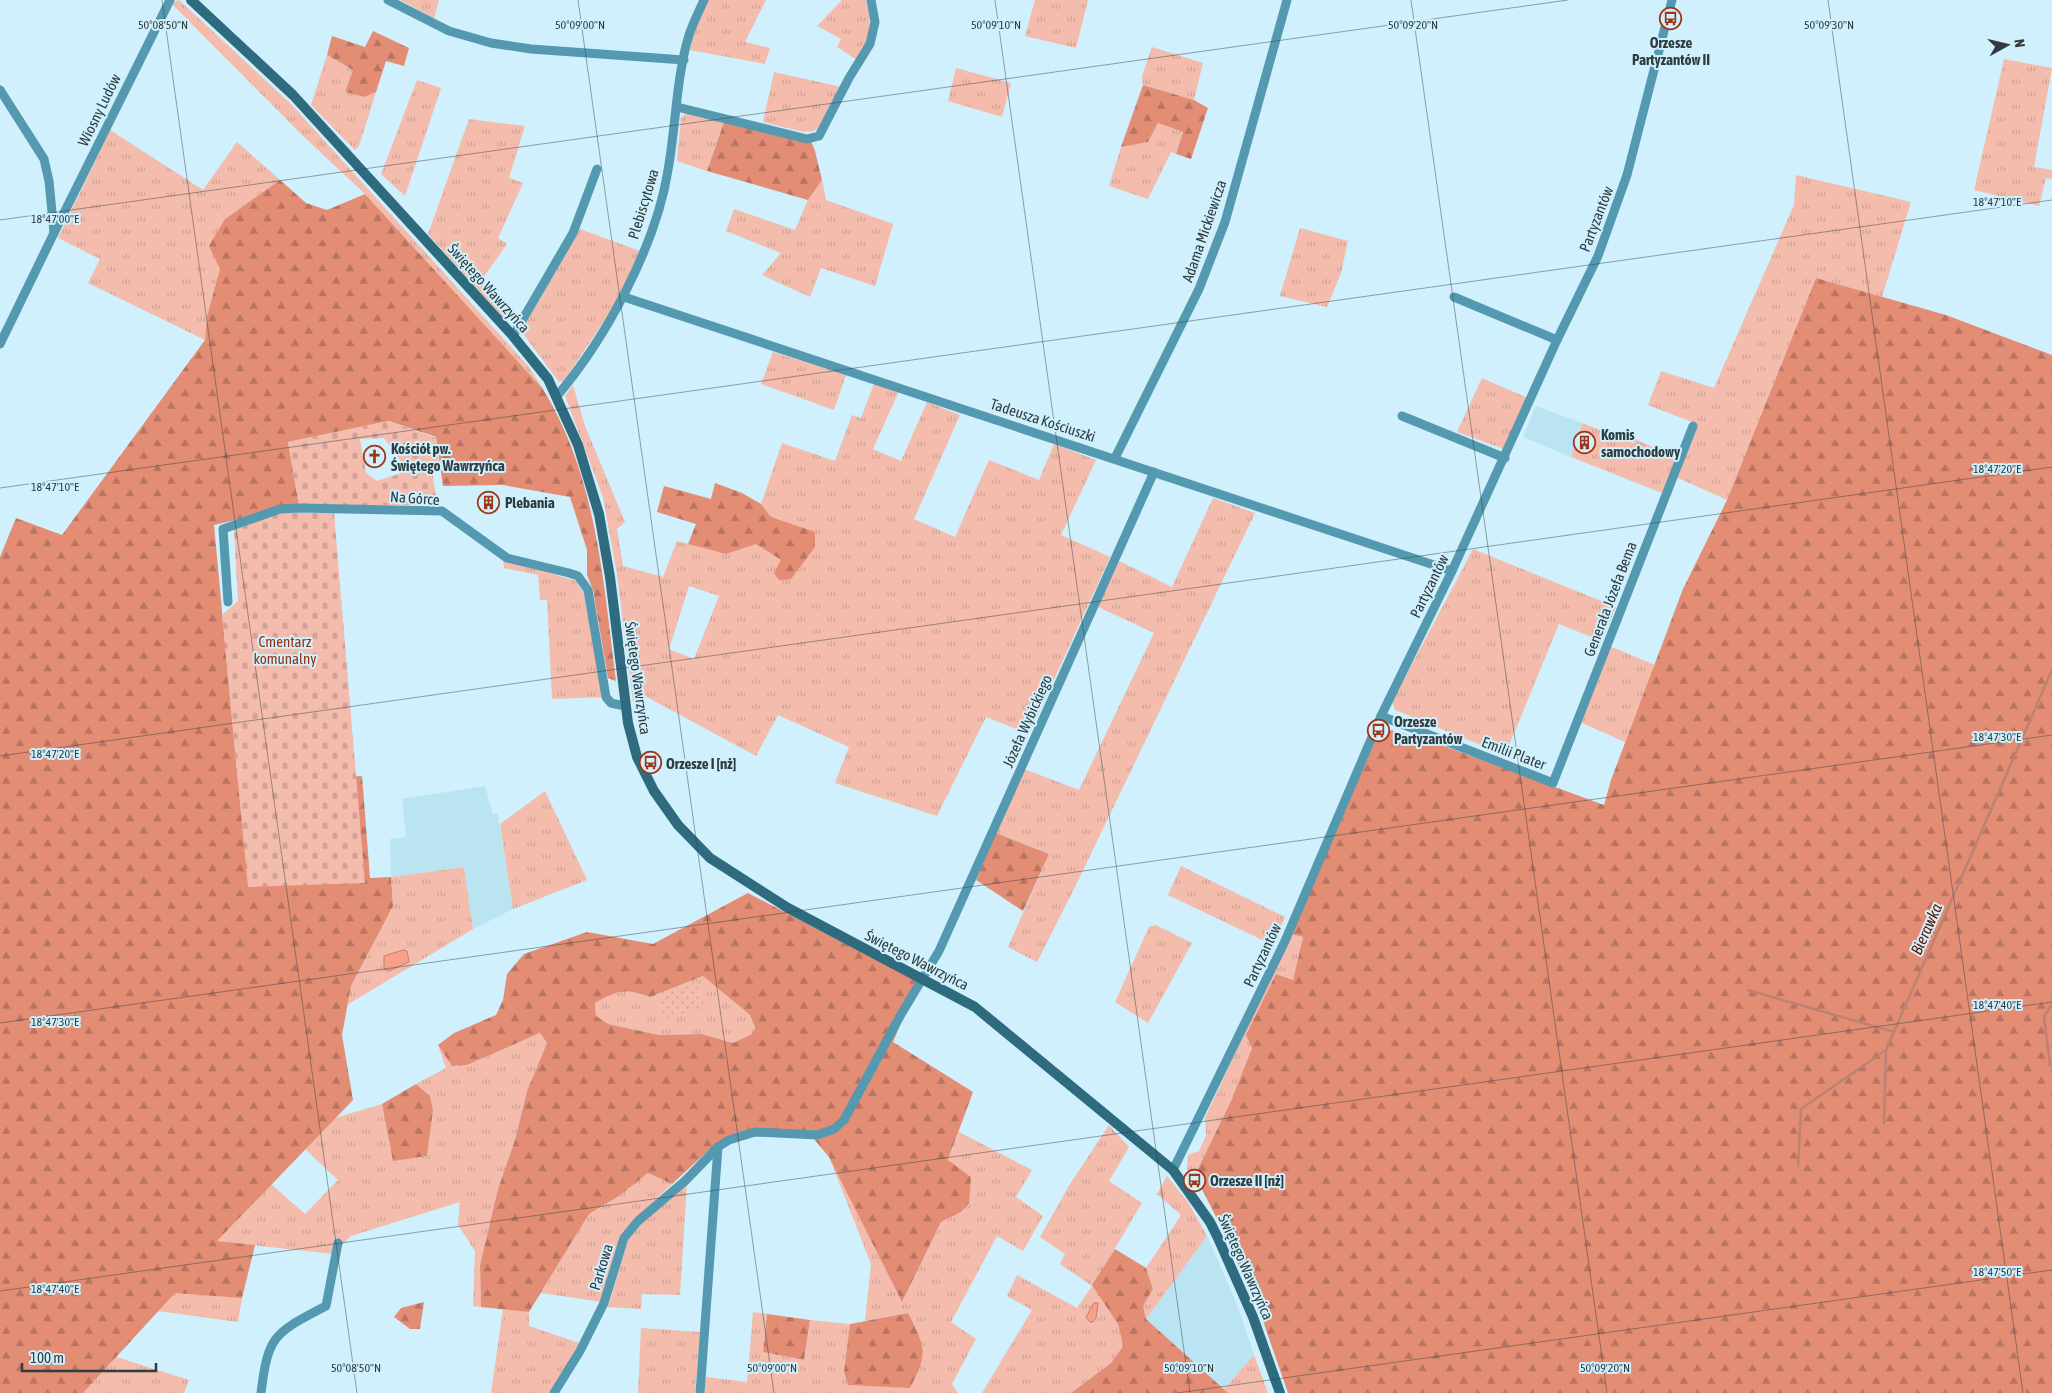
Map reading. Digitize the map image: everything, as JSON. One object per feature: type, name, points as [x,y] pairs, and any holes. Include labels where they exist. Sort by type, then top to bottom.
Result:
[{"type":"street","name":"Wiosny Ludów","points":[[0,344],[170,0]]},
{"type":"street","name":"Świętego Wawrzyńca","points":[[191,0],[293,95],[536,362],[557,396],[578,445],[599,514],[610,577],[625,706],[631,740],[642,769],[664,807],[696,845],[734,874],[788,908],[922,980],[975,1006],[1173,1170],[1210,1222],[1218,1238],[1253,1316],[1280,1393]]},
{"type":"street","name":"Plebiscytowa","points":[[557,396],[624,297],[655,222],[668,172],[684,60],[690,34],[704,0]]},
{"type":"street","points":[[677,107],[807,139],[819,136],[849,78],[870,44],[875,22],[871,0]]},
{"type":"street","name":"Adama Mickiewicza","points":[[1115,458],[1199,289],[1225,222],[1287,0]]},
{"type":"street","name":"Partyzantów","points":[[1173,1170],[1285,941],[1381,716],[1452,571],[1557,340],[1598,256],[1615,212],[1632,158],[1672,0]]},
{"type":"street","points":[[393,1],[449,31],[490,43],[531,49],[684,60]]},
{"type":"street","points":[[0,90],[44,159],[49,180],[54,233]]},
{"type":"street","points":[[513,336],[573,233],[597,169]]},
{"type":"street","name":"Tadeusza Kościuszki","points":[[624,297],[1452,571]]},
{"type":"street","points":[[1454,297],[1557,340]]},
{"type":"street","points":[[1402,416],[1505,458]]},
{"type":"street","name":"Generała Józefa Bema","points":[[1553,783],[1693,426]]},
{"type":"street","name":"Józefa Wybickiego","points":[[922,980],[939,951],[1154,472]]},
{"type":"street","name":"Na Górce","points":[[228,602],[223,529],[280,510],[300,508],[442,511],[507,558],[569,573],[583,582],[588,590],[606,697],[610,703],[625,706]]},
{"type":"street","name":"Emilii Plater","points":[[1381,716],[1553,783]]},
{"type":"street","name":"Parkowa","points":[[554,1393],[580,1351],[604,1303],[624,1238],[638,1221],[685,1182],[718,1147],[741,1136],[755,1132],[817,1136],[834,1130],[854,1106],[900,1016],[922,980]]},
{"type":"street","points":[[700,1393],[718,1147]]},
{"type":"street","points":[[261,1393],[266,1358],[272,1344],[281,1332],[326,1306],[338,1243]]},
{"type":"shaded area","points":[[1536,406],[1582,423],[1571,457],[1523,437]]},
{"type":"shaded area","points":[[485,786],[493,814],[498,814],[513,909],[473,929],[464,867],[391,877],[390,839],[406,837],[402,799]]},
{"type":"shaded area","points":[[403,950],[407,951],[409,962],[389,971],[384,969],[384,956]]},
{"type":"shaded area","points":[[1207,1236],[1238,1307],[1254,1355],[1224,1389],[1146,1319]]},
{"type":"shaded area","points":[[1094,1303],[1098,1303],[1096,1318],[1093,1322],[1090,1322],[1086,1317]]},
{"type":"green space","points":[[179,0],[292,105],[529,367],[543,389],[365,194],[304,137],[171,3]]},
{"type":"green space","points":[[400,0],[439,0],[434,18]]},
{"type":"green space","points":[[707,0],[766,0],[745,42],[770,48],[765,64],[690,50],[694,31]]},
{"type":"green space","points":[[842,0],[866,0],[870,25],[868,37],[857,60],[837,47],[841,39],[817,26]]},
{"type":"green space","points":[[1035,0],[1088,0],[1076,48],[1025,36]]},
{"type":"green space","points":[[373,31],[409,48],[404,66],[386,61],[376,92],[364,97],[345,92],[353,70],[327,55],[332,36],[365,47]]},
{"type":"green space","points":[[1152,47],[1203,63],[1194,100],[1143,85],[1142,76]]},
{"type":"green space","points":[[327,55],[353,70],[345,92],[364,97],[376,92],[359,146],[355,150],[311,105]]},
{"type":"green space","points":[[2004,59],[2052,68],[2034,167],[2052,170],[2052,179],[2046,178],[2039,206],[1974,190]]},
{"type":"green space","points":[[956,68],[1011,83],[1002,117],[948,101]]},
{"type":"green space","points":[[774,72],[841,87],[820,126],[807,132],[763,122]]},
{"type":"green space","points":[[417,80],[441,88],[405,196],[381,174]]},
{"type":"green space","points":[[1143,85],[1194,100],[1208,108],[1191,159],[1176,154],[1183,132],[1158,123],[1148,142],[1121,147]]},
{"type":"green space","points":[[686,113],[724,122],[707,171],[677,161],[681,118]]},
{"type":"green space","points":[[469,119],[525,126],[509,178],[523,183],[498,238],[507,244],[481,281],[513,317],[506,321],[428,234]]},
{"type":"green space","points":[[724,122],[811,141],[822,180],[808,200],[707,171]]},
{"type":"green space","points":[[1158,123],[1183,132],[1176,154],[1171,152],[1148,199],[1109,186],[1121,147],[1148,142]]},
{"type":"green space","points":[[110,130],[203,190],[237,142],[280,180],[225,219],[220,269],[207,316],[205,340],[88,283],[100,259],[58,238]]},
{"type":"green space","points":[[1796,175],[1911,202],[1882,297],[1816,278],[1727,500],[1676,477],[1697,424],[1648,405],[1661,371],[1714,388],[1794,205]]},
{"type":"green space","points":[[280,180],[306,203],[327,210],[365,194],[543,389],[561,423],[575,458],[595,530],[607,605],[616,681],[608,678],[593,590],[587,575],[587,550],[570,497],[503,485],[443,486],[436,437],[389,421],[288,442],[299,505],[214,525],[238,782],[362,776],[370,878],[391,877],[393,906],[351,986],[342,1035],[353,1100],[217,1241],[255,1245],[242,1298],[175,1293],[83,1393],[0,1393],[0,557],[16,518],[62,535],[205,340],[207,316],[220,269],[209,246],[225,219]]},
{"type":"green space","points":[[822,180],[826,200],[893,224],[875,286],[821,268],[810,297],[762,275],[781,253],[726,231],[734,209],[795,230],[808,200]]},
{"type":"green space","points":[[1300,228],[1348,241],[1341,273],[1327,307],[1280,296]]},
{"type":"green space","points":[[580,229],[640,251],[621,295],[564,381],[559,382],[521,331]]},
{"type":"green space","points":[[1816,278],[1946,315],[2052,355],[2052,1393],[1288,1393],[1263,1321],[1228,1241],[1195,1175],[1231,1101],[1252,1048],[1246,1035],[1276,974],[1293,980],[1303,937],[1291,934],[1376,739],[1390,730],[1425,739],[1604,805],[1611,780],[1683,589],[1727,500]]},
{"type":"green space","points":[[773,352],[846,375],[834,410],[761,384]]},
{"type":"green space","points":[[1482,378],[1528,398],[1504,449],[1457,432]]},
{"type":"green space","points":[[874,384],[899,391],[873,449],[901,461],[927,402],[960,415],[914,519],[955,537],[989,460],[1039,480],[1054,444],[1096,460],[1061,535],[1110,557],[1029,734],[986,717],[937,816],[835,783],[849,747],[778,715],[756,756],[645,696],[633,702],[617,574],[603,497],[565,396],[573,385],[585,426],[625,522],[617,529],[623,566],[663,577],[677,541],[726,554],[756,543],[781,560],[792,579],[771,517],[761,504],[782,443],[835,461],[852,415],[861,418]],"holes":[[[689,586],[719,596],[694,659],[669,649]]]},
{"type":"green space","points":[[389,421],[436,438],[439,463],[405,467],[384,438],[360,439],[366,473],[377,481],[405,472],[429,469],[433,476],[437,505],[299,505],[288,442]]},
{"type":"green space","points":[[1582,423],[1633,443],[1635,439],[1676,458],[1662,493],[1571,457]]},
{"type":"green space","points":[[715,483],[742,493],[761,504],[771,517],[815,532],[815,547],[791,579],[779,580],[774,573],[781,560],[756,544],[726,554],[688,544],[696,524],[657,512],[664,486],[711,499]]},
{"type":"green space","points":[[1213,498],[1255,513],[1037,962],[1008,947],[1049,854],[996,833],[1024,769],[1079,790],[1154,633],[1096,606],[1119,561],[1172,587]]},
{"type":"green space","name":"Cmentarz komunalny","points":[[280,513],[334,513],[365,883],[248,887],[222,615],[238,601],[234,530]]},
{"type":"green space","points":[[1473,549],[1616,607],[1601,641],[1559,624],[1505,755],[1395,710],[1392,702]]},
{"type":"green space","points":[[503,559],[576,581],[584,594],[603,697],[552,699],[547,600],[540,600],[538,575],[504,568]]},
{"type":"green space","points":[[1609,646],[1655,665],[1625,742],[1580,722]]},
{"type":"green space","points":[[545,791],[587,880],[513,909],[500,824]]},
{"type":"green space","points":[[996,833],[1049,854],[1023,911],[976,880]]},
{"type":"green space","points":[[1181,866],[1285,917],[1273,945],[1168,895]]},
{"type":"green space","points":[[464,867],[473,929],[347,1005],[351,986],[393,906],[391,877]]},
{"type":"green space","points":[[748,893],[918,982],[893,1042],[973,1092],[948,1160],[971,1177],[969,1203],[961,1212],[941,1222],[902,1302],[829,1157],[809,1133],[766,1129],[709,1150],[672,1184],[648,1173],[619,1196],[589,1214],[529,1312],[481,1307],[480,1265],[498,1189],[515,1140],[527,1091],[547,1043],[540,1033],[467,1065],[452,1066],[438,1045],[454,1033],[496,1015],[503,1000],[507,974],[524,954],[587,932],[653,944]],"holes":[[[703,976],[750,1015],[755,1027],[752,1034],[733,1043],[702,1034],[659,1035],[608,1024],[596,1016],[595,1003],[610,995],[622,992],[634,992],[650,997]]]},
{"type":"green space","points":[[1156,925],[1192,943],[1148,1023],[1115,1002],[1149,927]]},
{"type":"green space","points":[[1291,934],[1303,937],[1293,980],[1276,974],[1252,1048],[1231,1101],[1195,1175],[1187,1169],[1188,1155],[1199,1151],[1206,1136],[1205,1118]]},
{"type":"green space","points":[[703,976],[750,1015],[755,1026],[752,1034],[733,1043],[702,1034],[659,1035],[608,1024],[596,1017],[595,1003],[610,995],[634,992],[650,997]]},
{"type":"green space","points":[[697,982],[704,1007],[664,1019],[657,994]]},
{"type":"green space","points":[[540,1033],[547,1043],[527,1091],[515,1140],[498,1189],[480,1265],[481,1307],[473,1306],[475,1251],[458,1225],[460,1202],[351,1236],[333,1254],[217,1241],[271,1184],[305,1214],[338,1180],[305,1149],[335,1118],[382,1104],[393,1160],[427,1156],[433,1110],[430,1096],[416,1084],[446,1068],[438,1045],[452,1066],[467,1065]]},
{"type":"green space","points":[[416,1084],[430,1096],[433,1110],[427,1156],[393,1161],[382,1104]]},
{"type":"green space","points":[[1109,1125],[1129,1147],[1109,1181],[1142,1203],[1093,1285],[1118,1324],[1123,1346],[1111,1363],[1071,1393],[982,1393],[1032,1310],[1007,1296],[1017,1275],[1077,1308],[1092,1286],[1060,1264],[1065,1254],[1040,1237],[1070,1184]]},
{"type":"green space","points":[[959,1132],[1032,1170],[1016,1197],[1043,1216],[1023,1251],[997,1236],[951,1322],[976,1339],[952,1384],[958,1393],[704,1393],[706,1377],[747,1382],[753,1312],[767,1314],[763,1352],[804,1360],[810,1320],[850,1324],[844,1371],[908,1313],[865,1321],[871,1264],[829,1157],[902,1301],[941,1222],[961,1212],[971,1177],[948,1161]]},
{"type":"green space","points":[[648,1173],[672,1184],[631,1223],[602,1302],[541,1293],[589,1214],[619,1196]]},
{"type":"green space","points":[[1167,1176],[1188,1202],[1207,1236],[1146,1319],[1143,1306],[1153,1289],[1146,1268],[1181,1215],[1157,1194]]},
{"type":"green space","points":[[687,1183],[680,1295],[642,1294],[641,1309],[608,1307],[628,1240],[642,1223]]},
{"type":"green space","points":[[1115,1249],[1146,1268],[1153,1289],[1143,1306],[1146,1319],[1228,1393],[1071,1393],[1111,1363],[1123,1346],[1118,1324],[1092,1285]]},
{"type":"green space","points":[[175,1292],[242,1298],[238,1322],[158,1311]]},
{"type":"green space","points":[[424,1302],[420,1329],[410,1329],[394,1317],[401,1308]]},
{"type":"green space","points":[[503,1309],[529,1312],[529,1326],[579,1343],[552,1393],[491,1393]]},
{"type":"green space","points":[[908,1313],[918,1334],[922,1350],[920,1366],[910,1388],[848,1385],[844,1371],[850,1324]]},
{"type":"green space","points":[[767,1314],[810,1320],[804,1360],[763,1352]]},
{"type":"green space","points":[[641,1328],[700,1332],[695,1393],[638,1393]]},
{"type":"green space","points":[[1254,1355],[1268,1393],[1228,1393],[1224,1389]]},
{"type":"green space","points":[[116,1357],[189,1380],[184,1393],[83,1393]]},
{"type":"waterway","name":"Bierawka","points":[[1798,1166],[1801,1109],[1886,1050],[2052,670]]},
{"type":"waterway","points":[[1748,990],[1894,1032]]},
{"type":"waterway","points":[[2050,1065],[2044,1017],[2052,1004]]},
{"type":"waterway","points":[[1884,1123],[1886,1050]]},
{"type":"place","name":"Orzesze Partyzantów II","points":[[1671,19]]},
{"type":"place","name":"Komis samochodowy","points":[[1585,443]]},
{"type":"place","name":"Kościół pw. Świętego Wawrzyńca","points":[[375,457]]},
{"type":"place","name":"Plebania","points":[[489,502]]},
{"type":"place","name":"Orzesze Partyzantów","points":[[1378,730]]},
{"type":"place","name":"Orzesze I [nż]","points":[[650,763]]},
{"type":"place","name":"Orzesze II [nż]","points":[[1194,1180]]}]
